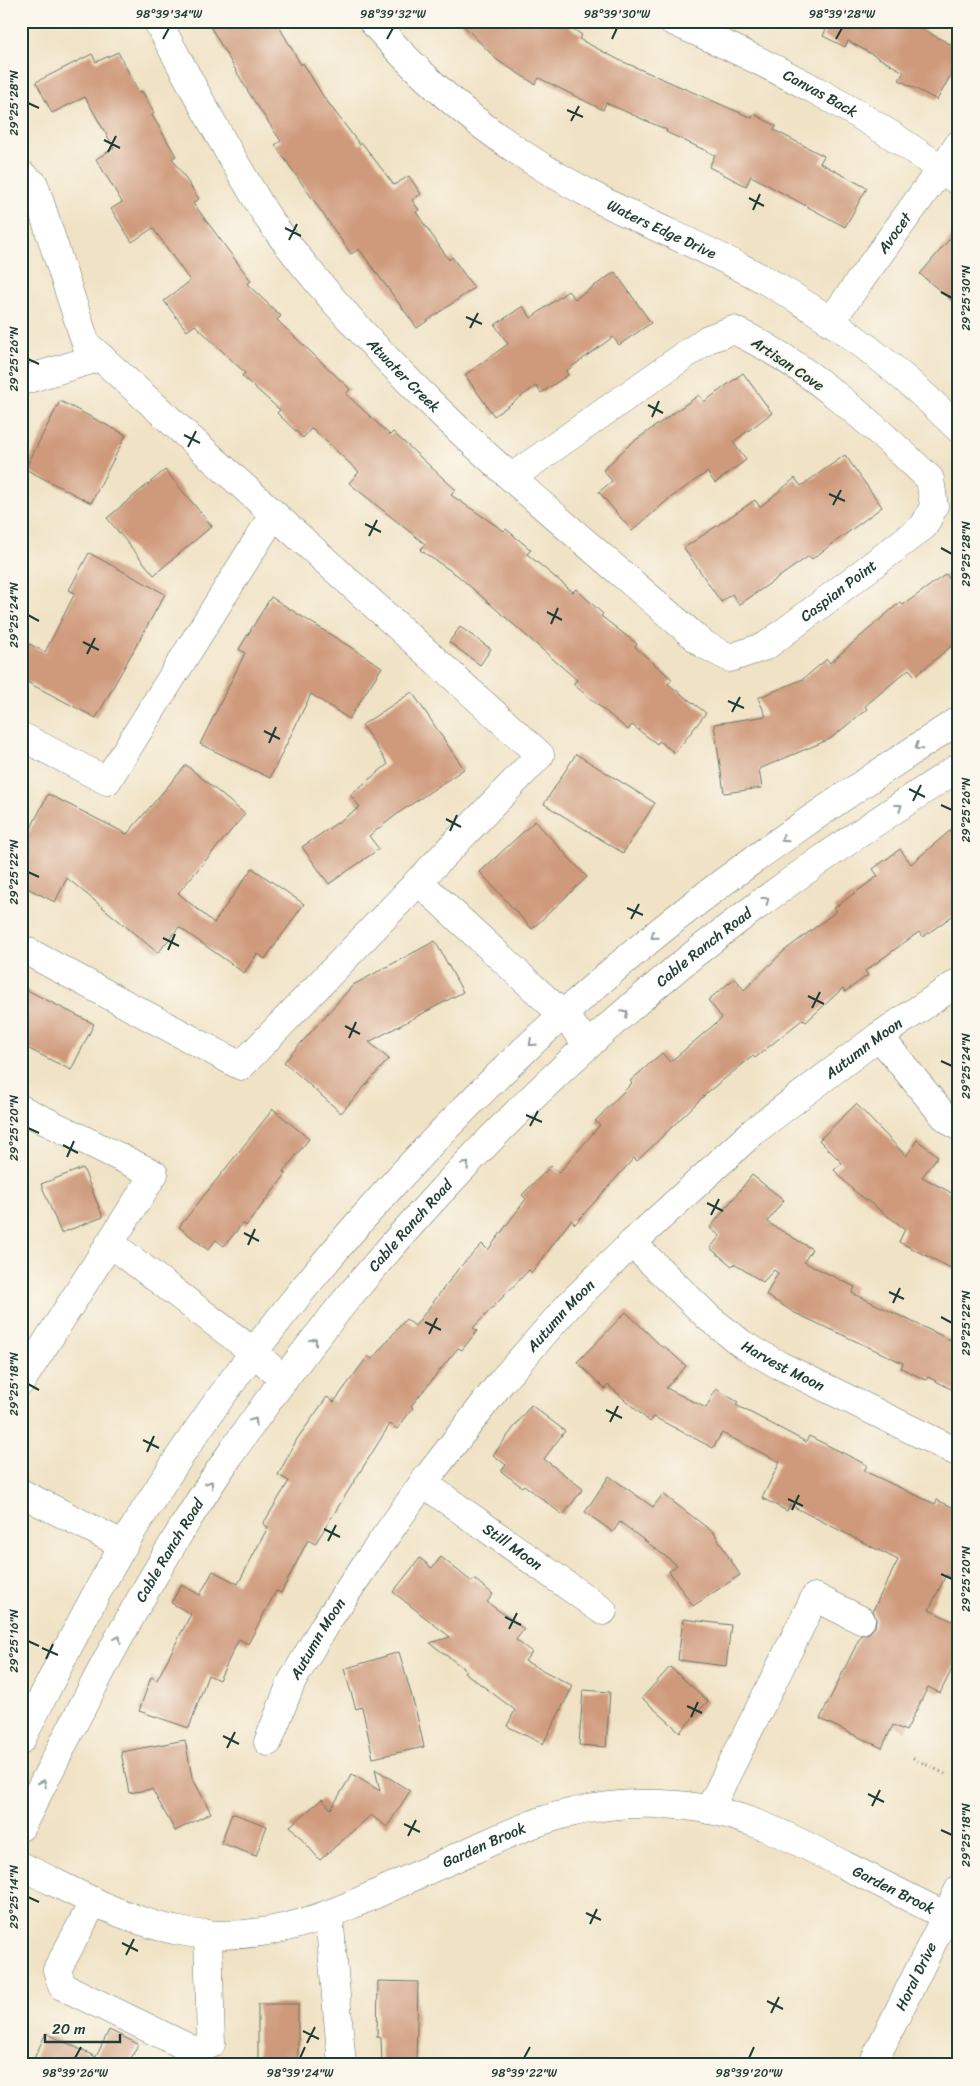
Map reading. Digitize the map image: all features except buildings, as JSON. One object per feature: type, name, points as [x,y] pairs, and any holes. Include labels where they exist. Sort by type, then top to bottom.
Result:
[{"type":"street","name":"Atwater Creek","points":[[157,21],[234,162],[274,228],[331,300],[425,398],[512,477],[703,644],[730,658]]},
{"type":"street","name":"Waters Edge Drive","points":[[372,21],[437,90],[507,146],[597,198],[739,266],[830,322],[883,361],[959,428]]},
{"type":"street","name":"Canvas Back","points":[[672,21],[746,53],[828,96],[950,175]]},
{"type":"street","name":"Avocet","points":[[830,322],[950,175],[959,144]]},
{"type":"street","points":[[21,174],[34,184],[86,344],[540,755],[241,1066],[21,948]]},
{"type":"street","name":"Artisan Cove","points":[[512,477],[708,339],[733,330],[762,343],[862,415],[930,479],[934,506]]},
{"type":"street","points":[[21,381],[101,357]]},
{"type":"street","name":"Caspian Point","points":[[730,658],[766,646],[924,526],[934,506]]},
{"type":"street","points":[[22,737],[107,781],[274,514]]},
{"type":"street","points":[[21,1740],[87,1610],[124,1545],[194,1438],[255,1353],[323,1265],[452,1122],[599,982],[702,898],[816,816],[959,720]]},
{"type":"street","name":"Cable Ranch Road","points":[[21,1827],[116,1643],[144,1593],[226,1461],[284,1380],[358,1288],[439,1194],[510,1120],[589,1045],[721,933],[799,876],[959,767]]},
{"type":"street","points":[[418,881],[563,1015],[589,1045]]},
{"type":"street","name":"Autumn Moon","points":[[268,1742],[291,1682],[324,1626],[424,1483],[502,1381],[568,1306],[632,1243],[754,1131],[879,1036],[959,982]]},
{"type":"street","points":[[879,1036],[944,1116],[959,1127]]},
{"type":"street","points":[[21,1109],[154,1174],[21,1382]]},
{"type":"street","points":[[110,1243],[255,1353],[284,1380]]},
{"type":"street","name":"Harvest Moon","points":[[632,1243],[709,1318],[742,1344],[780,1365],[959,1453]]},
{"type":"street","name":"Still Moon","points":[[424,1483],[603,1611]]},
{"type":"street","points":[[21,1493],[124,1545]]},
{"type":"street","points":[[708,1810],[814,1597],[861,1620]]},
{"type":"street","name":"Garden Brook","points":[[21,1866],[94,1901],[159,1927],[208,1934],[266,1932],[300,1925],[329,1915],[514,1832],[574,1812],[627,1804],[677,1805],[739,1817],[798,1841],[946,1916]]},
{"type":"street","name":"Horal Drive","points":[[872,2065],[959,1889]]},
{"type":"street","points":[[94,1901],[57,1970],[62,1986],[195,2051],[212,2054],[208,1934]]},
{"type":"street","points":[[329,1915],[342,2065]]},
{"type":"path","points":[[913,1758],[945,1774]]}]
